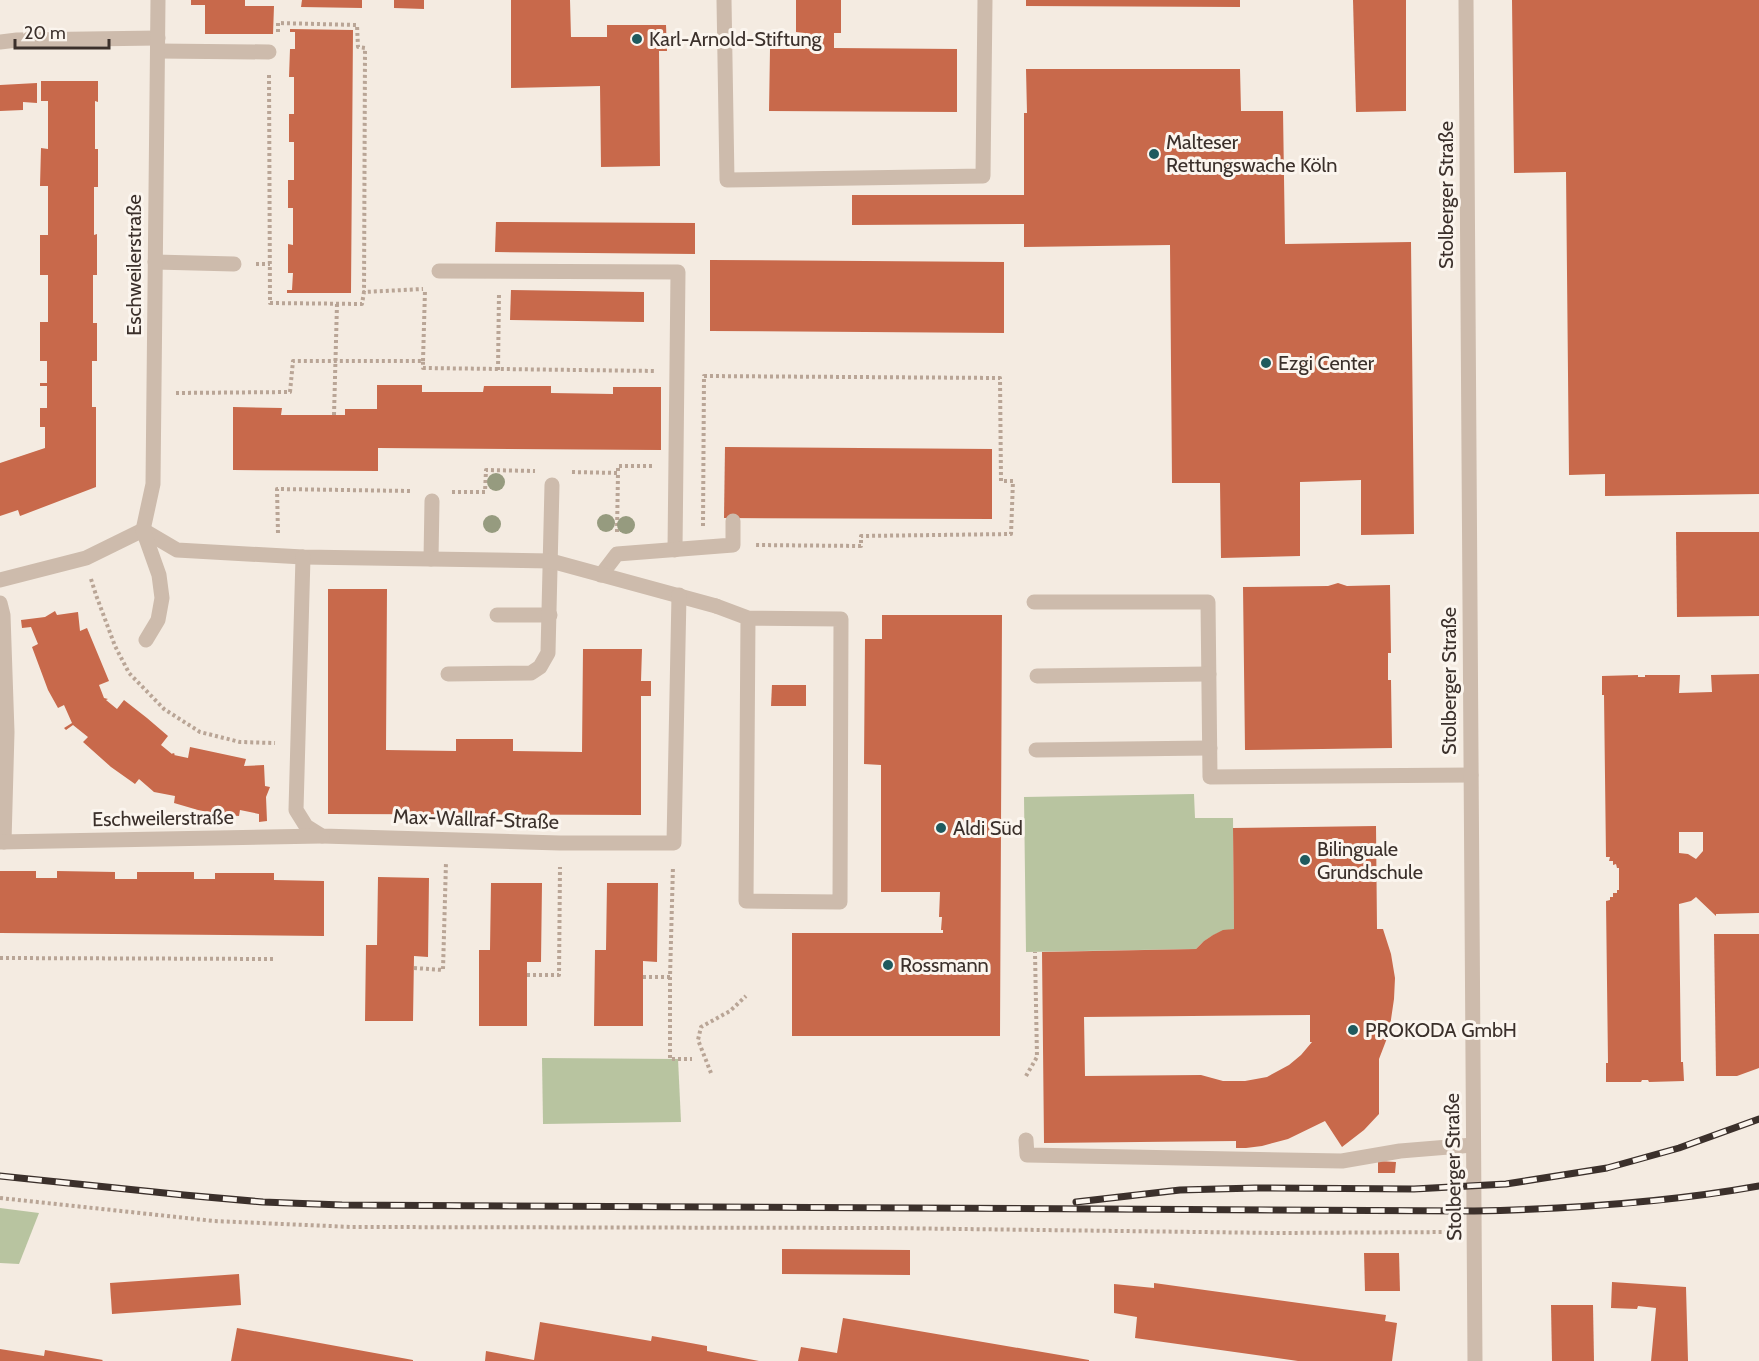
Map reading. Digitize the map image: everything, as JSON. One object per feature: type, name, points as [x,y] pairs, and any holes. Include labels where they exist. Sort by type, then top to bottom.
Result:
[{"type":"street","name":"Eschweilerstraße","points":[[143,530],[153,483],[158,0]]},
{"type":"street","points":[[724,0],[727,180],[983,176],[985,0]]},
{"type":"street","name":"Stolberger Straße","points":[[1466,0],[1475,1361]]},
{"type":"street","points":[[0,42],[17,40],[158,45],[269,52]]},
{"type":"street","points":[[155,262],[234,264]]},
{"type":"street","points":[[439,271],[678,272],[675,550]]},
{"type":"street","points":[[448,674],[531,673],[540,667],[548,653],[552,485]]},
{"type":"street","points":[[431,559],[432,501]]},
{"type":"street","points":[[602,575],[617,554],[733,545],[732,521]]},
{"type":"street","points":[[143,530],[177,550],[303,556],[551,561],[679,595],[748,618],[841,619],[840,902],[746,901],[748,618]]},
{"type":"street","points":[[0,580],[86,558],[143,530]]},
{"type":"street","points":[[143,530],[159,575],[162,598],[158,620],[146,640]]},
{"type":"street","points":[[303,556],[296,810],[306,826],[322,836]]},
{"type":"street","points":[[674,843],[679,595]]},
{"type":"street","points":[[1034,602],[1208,602],[1210,777],[1471,775]]},
{"type":"street","name":"Eschweilerstraße","points":[[0,603],[3,615],[7,732],[2,842],[322,836]]},
{"type":"street","points":[[497,615],[550,615]]},
{"type":"street","points":[[1037,676],[1209,674]]},
{"type":"street","points":[[1036,750],[1210,748]]},
{"type":"street","name":"Max-Wallraf-Straße","points":[[322,836],[560,843],[674,843]]},
{"type":"street","points":[[1026,1140],[1027,1155],[1342,1161],[1400,1151],[1473,1145]]},
{"type":"path","points":[[278,23],[357,25],[358,47],[365,48],[364,292],[362,304],[270,303],[269,52],[269,42],[278,42],[278,23]]},
{"type":"path","points":[[498,370],[499,271]]},
{"type":"path","points":[[364,292],[425,289],[423,368],[677,371]]},
{"type":"path","points":[[334,415],[336,304]]},
{"type":"path","points":[[154,393],[290,392],[293,361],[423,361]]},
{"type":"path","points":[[703,548],[704,376],[1000,378],[1001,481],[1013,481],[1011,534],[861,536],[861,546],[733,545]]},
{"type":"path","points":[[617,554],[618,472]]},
{"type":"path","points":[[96,595],[115,646],[129,673],[164,708],[200,732],[240,742],[275,743]]},
{"type":"path","points":[[414,968],[443,970],[447,838]]},
{"type":"path","points":[[527,975],[560,975],[560,843]]},
{"type":"path","points":[[674,843],[670,1059],[692,1059]]},
{"type":"path","points":[[1026,1076],[1037,1057],[1035,952]]},
{"type":"path","points":[[0,958],[274,959]]},
{"type":"path","points":[[643,977],[670,977]]},
{"type":"path","points":[[711,1073],[698,1040],[701,1027],[730,1011],[746,996]]},
{"type":"path","points":[[0,1198],[214,1221],[352,1227],[909,1228],[1277,1233],[1440,1233],[1475,1230]]},
{"type":"green space","points":[[1194,794],[1195,818],[1233,818],[1234,929],[1213,935],[1196,949],[1026,952],[1024,797]]},
{"type":"green space","points":[[542,1058],[678,1059],[681,1122],[543,1124]]},
{"type":"green space","points":[[0,1208],[39,1213],[19,1264],[0,1263]]},
{"type":"building","points":[[191,0],[245,0],[245,6],[274,6],[273,34],[205,34],[205,5],[191,5]]},
{"type":"building","points":[[302,0],[362,0],[362,8],[301,7]]},
{"type":"building","points":[[394,0],[424,0],[424,9],[394,8]]},
{"type":"building","points":[[511,0],[570,0],[571,37],[607,37],[607,25],[666,25],[667,51],[659,51],[660,166],[601,167],[600,86],[511,88]]},
{"type":"building","points":[[796,0],[841,0],[841,33],[834,33],[834,48],[957,49],[957,112],[769,111],[770,49],[805,49],[805,33],[796,32]]},
{"type":"building","points":[[1026,0],[1240,0],[1240,7],[1026,6]]},
{"type":"building","points":[[1353,0],[1406,0],[1406,111],[1356,112]]},
{"type":"building","points":[[1512,0],[1759,0],[1759,494],[1605,496],[1605,474],[1569,475],[1566,172],[1514,173]]},
{"type":"building","points":[[290,29],[353,30],[351,293],[287,293],[287,290],[292,290],[293,273],[288,273],[288,244],[293,245],[293,208],[288,208],[288,180],[294,180],[294,142],[289,142],[289,114],[294,114],[294,77],[289,77],[290,49],[295,49],[295,32],[290,32]]},
{"type":"building","points":[[1026,69],[1240,69],[1241,111],[1283,111],[1285,244],[1411,242],[1414,534],[1361,535],[1361,480],[1300,482],[1300,556],[1221,558],[1220,483],[1172,483],[1170,245],[1024,247],[1024,224],[852,225],[852,195],[1024,195]]},
{"type":"building","points":[[41,81],[98,81],[98,102],[95,101],[95,149],[98,149],[98,187],[94,187],[97,275],[93,275],[93,323],[97,323],[97,361],[92,361],[92,407],[96,407],[96,487],[20,516],[18,510],[0,516],[0,463],[45,448],[45,427],[40,427],[40,408],[47,408],[47,386],[40,386],[40,383],[47,383],[47,361],[40,361],[40,322],[48,322],[48,275],[40,275],[40,235],[48,235],[48,186],[40,186],[41,148],[48,149],[48,101],[41,101]]},
{"type":"building","points":[[37,83],[37,103],[23,102],[23,110],[0,111],[0,85]]},
{"type":"building","points":[[496,222],[695,223],[695,254],[495,252]]},
{"type":"building","points":[[710,260],[1004,262],[1004,333],[710,331]]},
{"type":"building","points":[[511,290],[644,292],[644,322],[510,320]]},
{"type":"building","points":[[377,385],[422,385],[422,392],[483,392],[484,386],[551,386],[551,393],[613,394],[613,387],[661,387],[661,450],[378,448],[378,471],[233,470],[233,407],[282,408],[281,415],[345,415],[345,409],[377,409]]},
{"type":"building","points":[[725,447],[992,449],[992,519],[724,518]]},
{"type":"building","points":[[1676,532],[1759,532],[1759,616],[1677,617]]},
{"type":"building","points":[[1338,583],[1347,586],[1390,585],[1391,653],[1388,653],[1388,680],[1391,680],[1392,748],[1245,750],[1243,587],[1328,586]]},
{"type":"building","points":[[328,589],[387,589],[386,750],[456,751],[456,739],[513,739],[513,751],[582,752],[583,649],[642,649],[641,681],[651,681],[651,696],[641,696],[641,815],[328,814]]},
{"type":"building","points":[[55,611],[57,615],[78,612],[80,631],[87,628],[109,681],[99,685],[104,698],[108,699],[106,700],[117,709],[124,700],[147,718],[168,736],[161,745],[172,754],[188,758],[190,747],[246,759],[244,766],[264,765],[265,786],[270,787],[266,797],[267,821],[259,822],[259,814],[240,810],[239,816],[223,815],[174,803],[175,796],[154,792],[139,779],[135,784],[111,767],[83,742],[88,737],[73,725],[66,730],[64,728],[72,723],[64,705],[58,708],[48,690],[32,647],[38,644],[31,627],[22,628],[21,620],[45,617]]},
{"type":"building","name":"Aldi Süd","points":[[882,615],[1002,615],[1000,1036],[792,1036],[792,933],[943,933],[941,930],[942,917],[939,917],[940,892],[881,892],[881,765],[864,764],[865,639],[882,639]]},
{"type":"building","points":[[1759,674],[1759,913],[1716,914],[1716,916],[1696,897],[1679,904],[1681,1062],[1683,1062],[1684,1081],[1606,1082],[1606,1063],[1608,1063],[1606,901],[1610,900],[1613,893],[1619,890],[1619,868],[1616,864],[1613,865],[1613,861],[1609,861],[1610,857],[1606,857],[1602,676],[1680,675],[1679,693],[1712,692],[1711,675]],"holes":[[[1679,832],[1703,832],[1703,851],[1696,859],[1688,854],[1679,853]]]},
{"type":"building","points":[[772,685],[806,685],[806,706],[771,706]]},
{"type":"building","points":[[1376,826],[1377,929],[1383,929],[1391,954],[1395,978],[1389,1033],[1379,1059],[1379,1114],[1364,1130],[1342,1147],[1325,1121],[1288,1139],[1246,1148],[1236,1148],[1236,1141],[1044,1143],[1042,952],[1196,949],[1213,935],[1223,930],[1234,929],[1233,828]],"holes":[[[1310,1015],[1310,1042],[1312,1042],[1301,1055],[1289,1065],[1267,1077],[1245,1081],[1223,1081],[1201,1075],[1085,1076],[1084,1017]]]},
{"type":"building","points":[[0,871],[36,871],[36,878],[57,878],[57,871],[115,872],[115,879],[137,879],[137,872],[194,872],[194,879],[215,879],[215,873],[274,873],[274,880],[324,881],[324,936],[0,933]]},
{"type":"building","points":[[378,877],[429,878],[428,957],[414,956],[413,1021],[365,1021],[366,945],[377,945]]},
{"type":"building","points":[[491,883],[542,883],[541,962],[527,962],[527,1026],[479,1026],[479,950],[490,950]]},
{"type":"building","points":[[607,883],[658,883],[657,962],[643,961],[643,1026],[594,1026],[595,950],[606,950]]},
{"type":"building","points":[[1714,934],[1759,934],[1759,1068],[1737,1076],[1716,1076]]},
{"type":"building","points":[[1378,1161],[1396,1162],[1395,1173],[1378,1173]]},
{"type":"building","points":[[782,1249],[910,1250],[910,1275],[782,1274]]},
{"type":"building","points":[[1364,1253],[1399,1253],[1400,1291],[1365,1291]]},
{"type":"building","points":[[239,1274],[241,1305],[112,1314],[110,1283]]},
{"type":"building","points":[[1612,1282],[1686,1287],[1688,1361],[1651,1361],[1656,1308],[1638,1306],[1637,1309],[1611,1308]]},
{"type":"building","points":[[1154,1283],[1386,1315],[1385,1321],[1397,1323],[1392,1361],[1298,1361],[1135,1338],[1137,1317],[1114,1313],[1114,1284],[1154,1288]]},
{"type":"building","points":[[1551,1305],[1593,1305],[1594,1361],[1552,1361]]},
{"type":"building","points":[[843,1318],[1089,1361],[798,1361],[801,1347],[837,1353]]},
{"type":"building","points":[[540,1322],[651,1341],[652,1336],[707,1346],[707,1351],[759,1361],[485,1361],[486,1351],[534,1360]]},
{"type":"building","points":[[237,1328],[413,1360],[413,1361],[231,1361]]},
{"type":"building","points":[[0,1349],[44,1356],[45,1350],[103,1360],[0,1361]]},
{"type":"railway","points":[[1076,1202],[1180,1190],[1414,1189],[1506,1184],[1607,1168],[1679,1148],[1759,1119]]},
{"type":"railway","points":[[0,1176],[263,1202],[342,1205],[1474,1211],[1617,1204],[1688,1197],[1759,1186]]},
{"type":"place","name":"Karl-Arnold-Stiftung","points":[[637,39]]},
{"type":"place","name":"Malteser Rettungswache Köln","points":[[1154,154]]},
{"type":"place","name":"Ezgi Center","points":[[1266,363]]},
{"type":"place","name":"Aldi Süd","points":[[941,828]]},
{"type":"place","name":"Bilinguale Grundschule","points":[[1305,860]]},
{"type":"place","name":"Rossmann","points":[[888,965]]},
{"type":"place","name":"PROKODA GmbH","points":[[1353,1030]]}]
